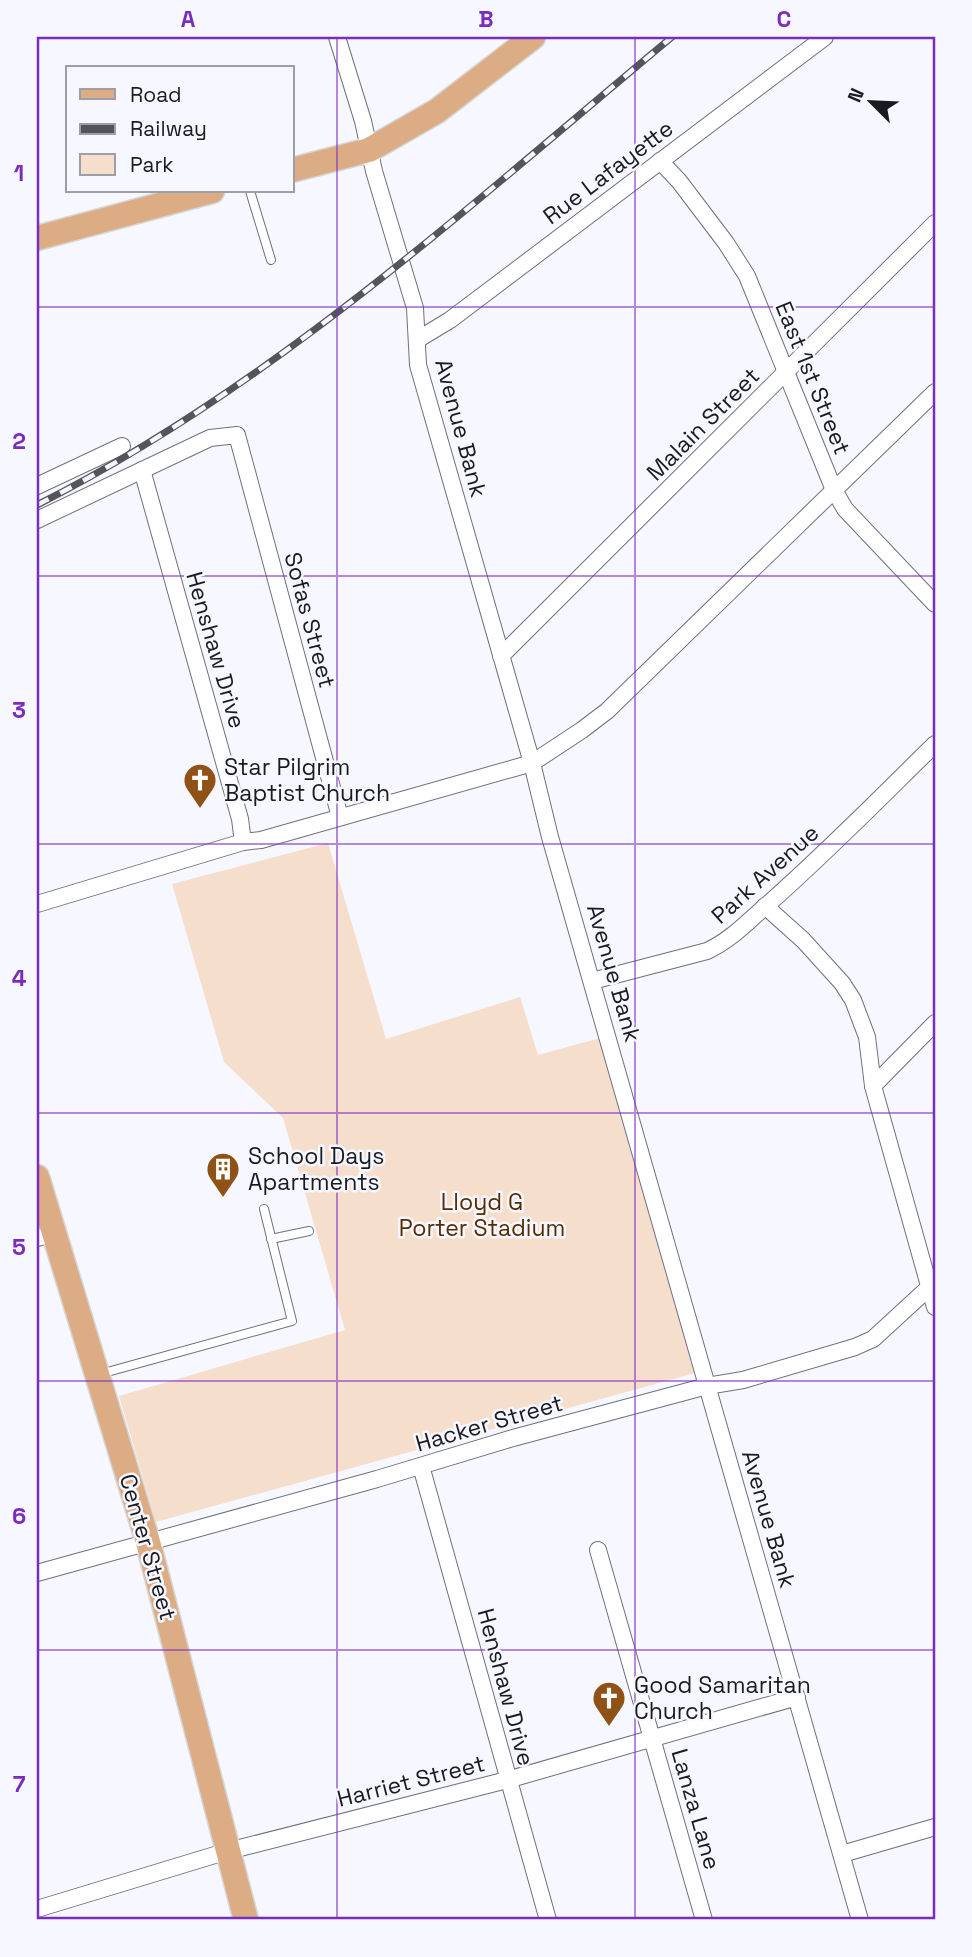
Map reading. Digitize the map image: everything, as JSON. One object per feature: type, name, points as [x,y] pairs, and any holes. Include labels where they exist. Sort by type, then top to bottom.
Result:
[{"type":"main road","points":[[294,169],[369,150],[437,111],[533,37]]},
{"type":"main road","points":[[37,238],[208,192]]},
{"type":"main road","name":"Center Street","points":[[37,1177],[46,1236],[97,1375],[148,1542],[246,1920]]},
{"type":"street","name":"Avenue Bank","points":[[337,37],[415,308],[418,365],[860,1920]]},
{"type":"street","name":"Rue Lafayette","points":[[416,340],[450,320],[825,37]]},
{"type":"street","name":"East 1st Street","points":[[660,161],[679,181],[726,243],[747,276],[788,371],[834,490],[845,509],[935,604]]},
{"type":"street","name":"Malain Street","points":[[501,656],[935,223]]},
{"type":"street","points":[[37,904],[243,842],[261,840],[532,763],[607,711],[935,392]]},
{"type":"street","name":"Sofas Street","points":[[142,470],[210,438],[237,435],[340,817]]},
{"type":"street","points":[[37,486],[122,446]]},
{"type":"street","points":[[37,520],[142,470]]},
{"type":"street","name":"Henshaw Drive","points":[[142,470],[240,819],[243,842]]},
{"type":"street","name":"Park Avenue","points":[[592,981],[707,950],[739,931],[784,891],[935,744]]},
{"type":"street","points":[[765,906],[803,940],[842,983],[853,1000],[867,1037],[873,1086],[932,1285],[935,1307]]},
{"type":"street","points":[[873,1086],[935,1023]]},
{"type":"street","name":"Hacker Street","points":[[37,1573],[707,1386],[755,1377],[855,1347],[873,1339],[932,1285]]},
{"type":"street","name":"Henshaw Drive","points":[[421,1466],[548,1920]]},
{"type":"street","name":"Lanza Lane","points":[[598,1549],[704,1920]]},
{"type":"street","name":"Harriet Street","points":[[37,1909],[228,1851],[507,1780],[797,1697]]},
{"type":"street","points":[[842,1854],[935,1827]]},
{"type":"lane","points":[[250,192],[271,260]]},
{"type":"lane","points":[[97,1375],[292,1321],[264,1209]]},
{"type":"lane","points":[[271,1239],[309,1231]]},
{"type":"green space","name":"Lloyd G Porter Stadium","points":[[328,843],[386,1039],[520,997],[538,1055],[604,1037],[695,1373],[156,1522],[119,1396],[345,1330],[283,1118],[224,1062],[172,884]]},
{"type":"railway","points":[[37,505],[124,458],[288,349],[445,228],[672,37]]},
{"type":"place","name":"Star Pilgrim Baptist Church","points":[[200,810]]},
{"type":"place","name":"School Days Apartments","points":[[223,1199]]},
{"type":"place","name":"Good Samaritan Church","points":[[609,1728]]}]
